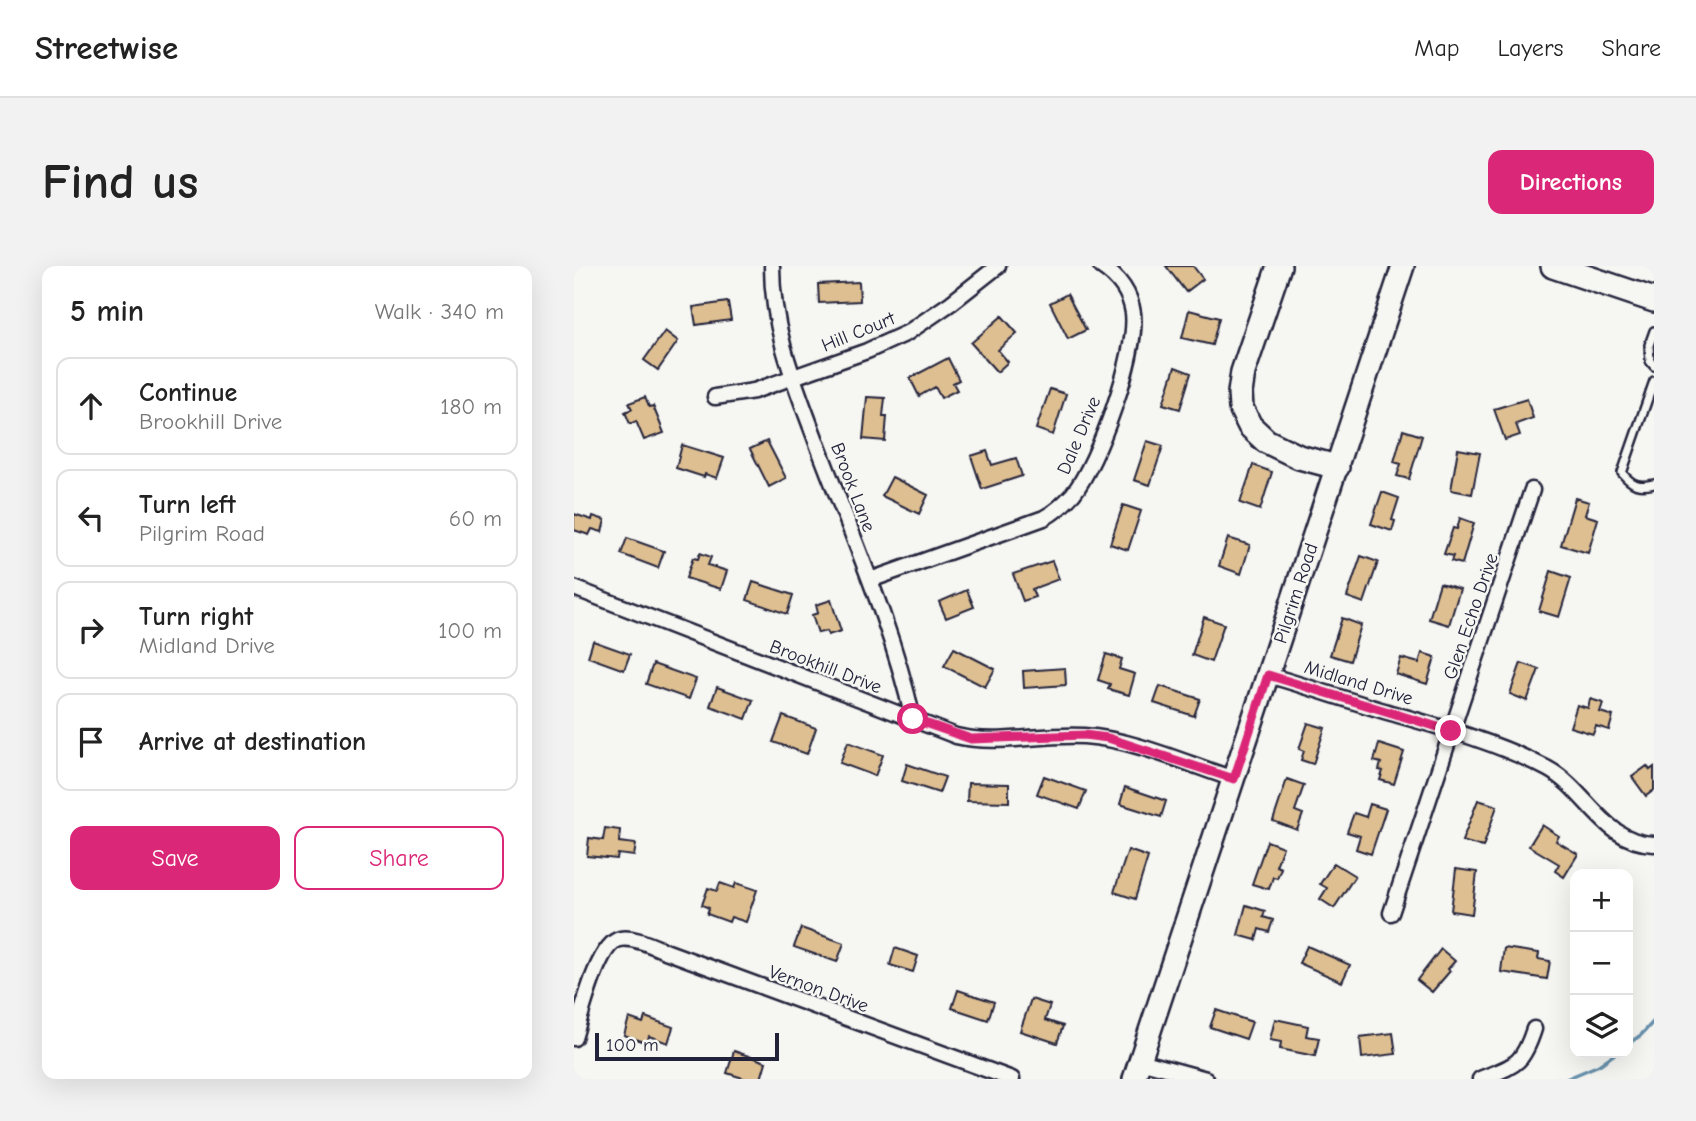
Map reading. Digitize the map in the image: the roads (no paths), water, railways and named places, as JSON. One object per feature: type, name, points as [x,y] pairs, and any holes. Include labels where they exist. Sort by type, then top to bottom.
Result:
[{"type":"main road","points":[[1279,266],[1243,372],[1241,408],[1250,426],[1266,442],[1300,457],[1339,461]]},
{"type":"main road","points":[[1293,266],[1255,371],[1252,385],[1255,408],[1268,428],[1278,435],[1339,461]]},
{"type":"main road","name":"Pilgrim Road","points":[[1137,1070],[1403,266]]},
{"type":"main road","points":[[1553,266],[1654,300]]},
{"type":"street","name":"Brook Lane","points":[[772,266],[773,304],[777,327],[793,377],[870,580],[906,688],[913,719]]},
{"type":"street","name":"Hill Court","points":[[715,397],[754,391],[867,351],[907,333],[998,266]]},
{"type":"street","name":"Dale Drive","points":[[870,580],[1044,518],[1062,506],[1074,493],[1094,458],[1111,415],[1133,332],[1133,310],[1127,293],[1118,279],[1101,266]]},
{"type":"street","name":"Glen Echo Drive","points":[[1391,913],[1532,490]]},
{"type":"street","name":"Brookhill Drive","points":[[574,588],[971,739],[1084,735],[1108,738],[1234,779]]},
{"type":"street","name":"Midland Drive","points":[[1268,675],[1493,745],[1550,770],[1574,788],[1607,825],[1634,841],[1654,844]]},
{"type":"street","name":"Vernon Drive","points":[[574,1038],[603,954],[613,942],[626,939],[668,951],[1012,1079]]},
{"type":"street","points":[[1480,1079],[1517,1063],[1526,1053],[1534,1029]]},
{"type":"street","points":[[1137,1070],[1206,1079]]},
{"type":"lane","points":[[1654,331],[1649,345],[1650,361],[1654,366]]},
{"type":"lane","points":[[1654,381],[1622,473],[1630,482],[1642,487],[1654,484]]},
{"type":"waterway","points":[[1633,1041],[1654,1021]]},
{"type":"waterway","points":[[1566,1079],[1609,1058]]}]
